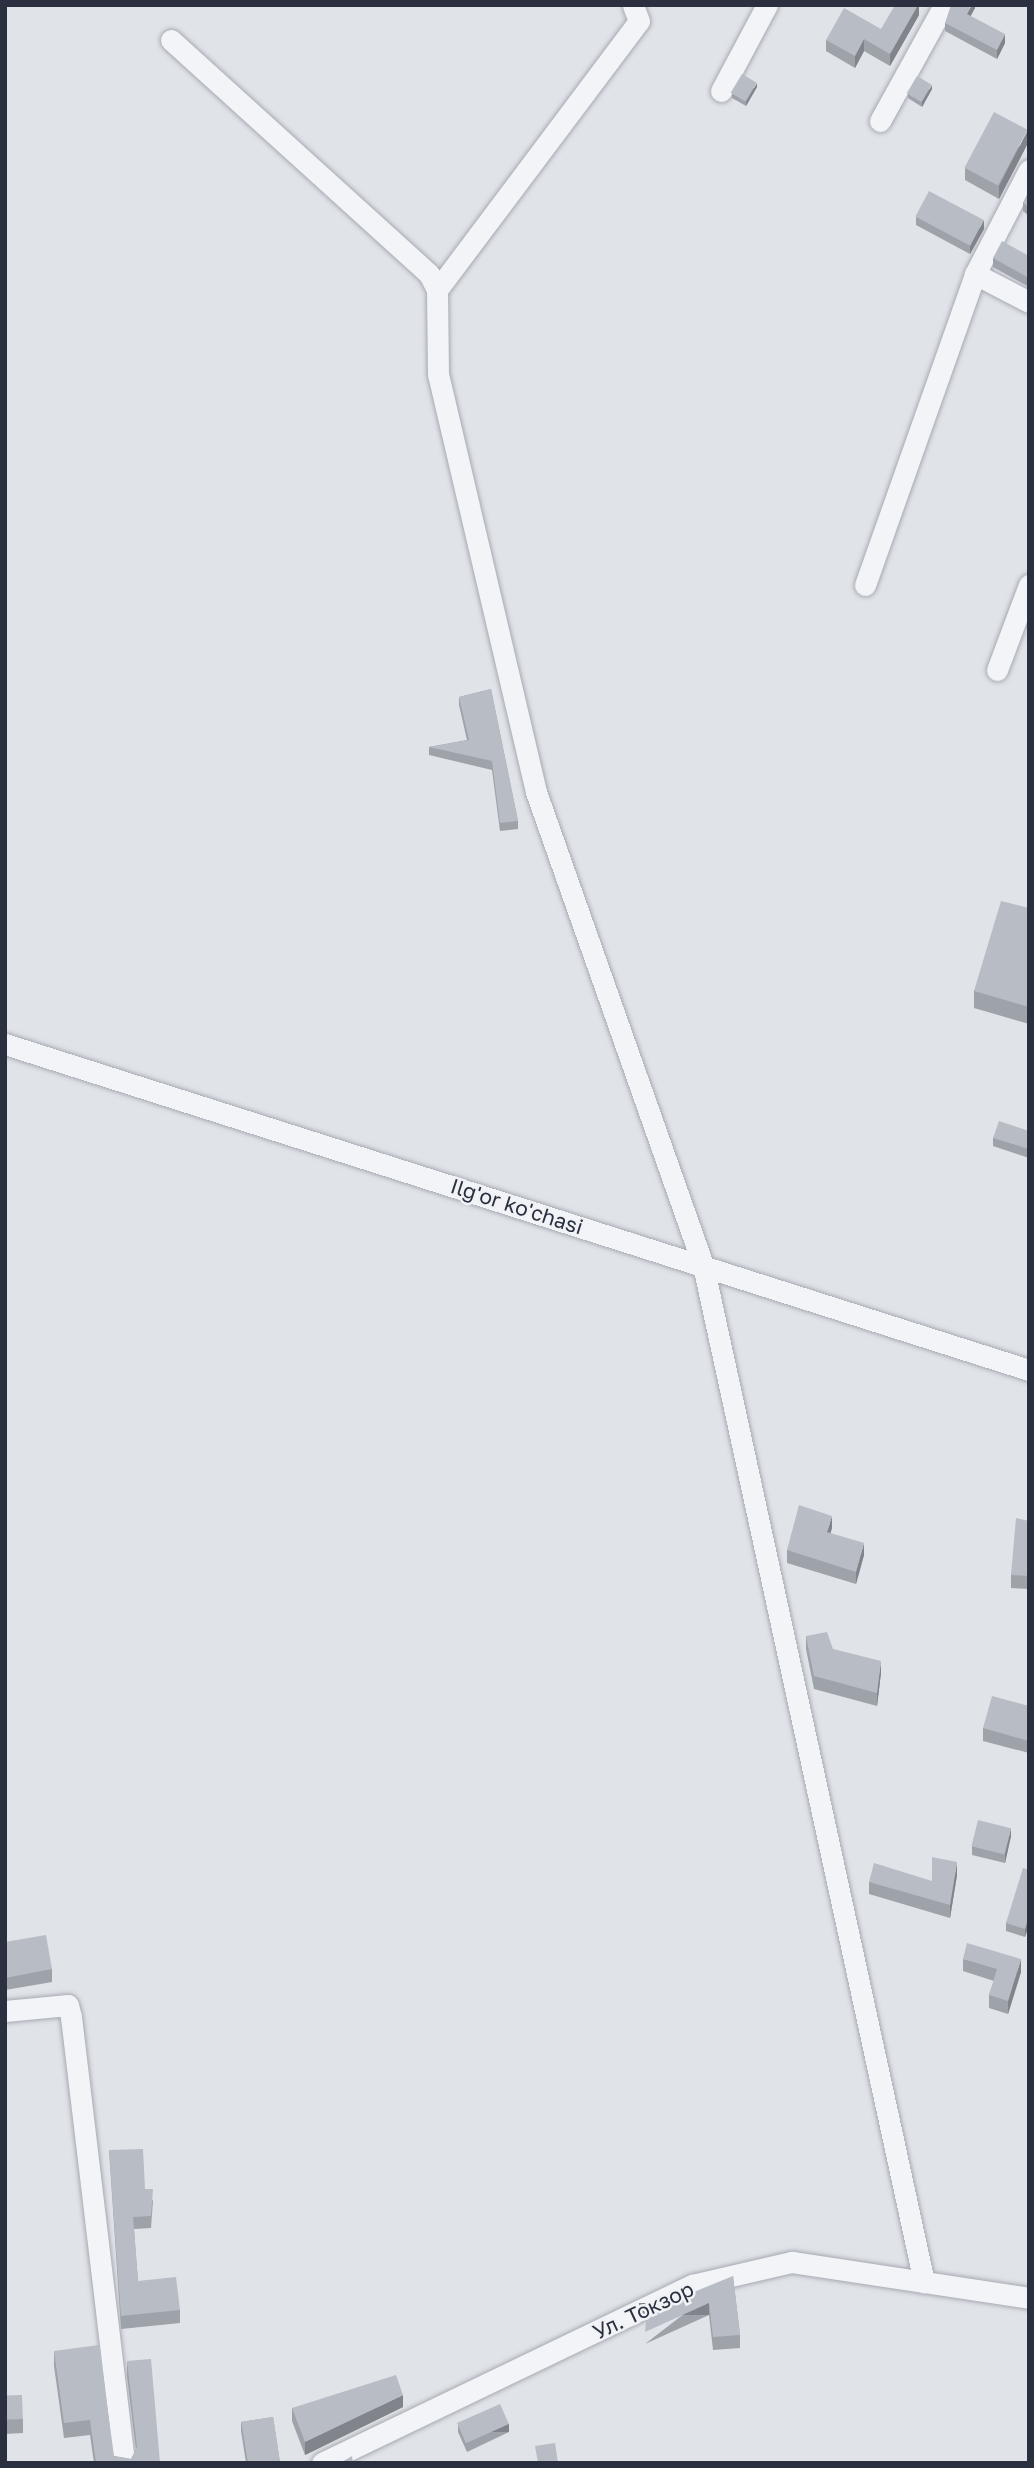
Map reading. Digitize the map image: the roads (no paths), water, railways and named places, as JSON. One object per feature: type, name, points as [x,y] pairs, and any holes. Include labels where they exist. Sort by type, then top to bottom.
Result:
[{"type":"street","points":[[438,290],[639,22],[633,5]]},
{"type":"street","points":[[720,91],[767,5]]},
{"type":"street","points":[[880,121],[944,5]]},
{"type":"street","points":[[171,40],[429,274],[438,290],[438,374],[536,792],[703,1265],[924,2282]]},
{"type":"street","points":[[865,585],[975,274],[1029,170]]},
{"type":"street","points":[[975,274],[1029,302]]},
{"type":"street","points":[[998,670],[1029,585]]},
{"type":"street","name":"Ilg'or ko'chasi","points":[[5,1044],[1029,1370]]},
{"type":"street","points":[[5,2011],[68,2004],[124,2463]]},
{"type":"street","name":"Ул. Токзор","points":[[322,2463],[692,2285],[792,2262],[1029,2298]]}]
